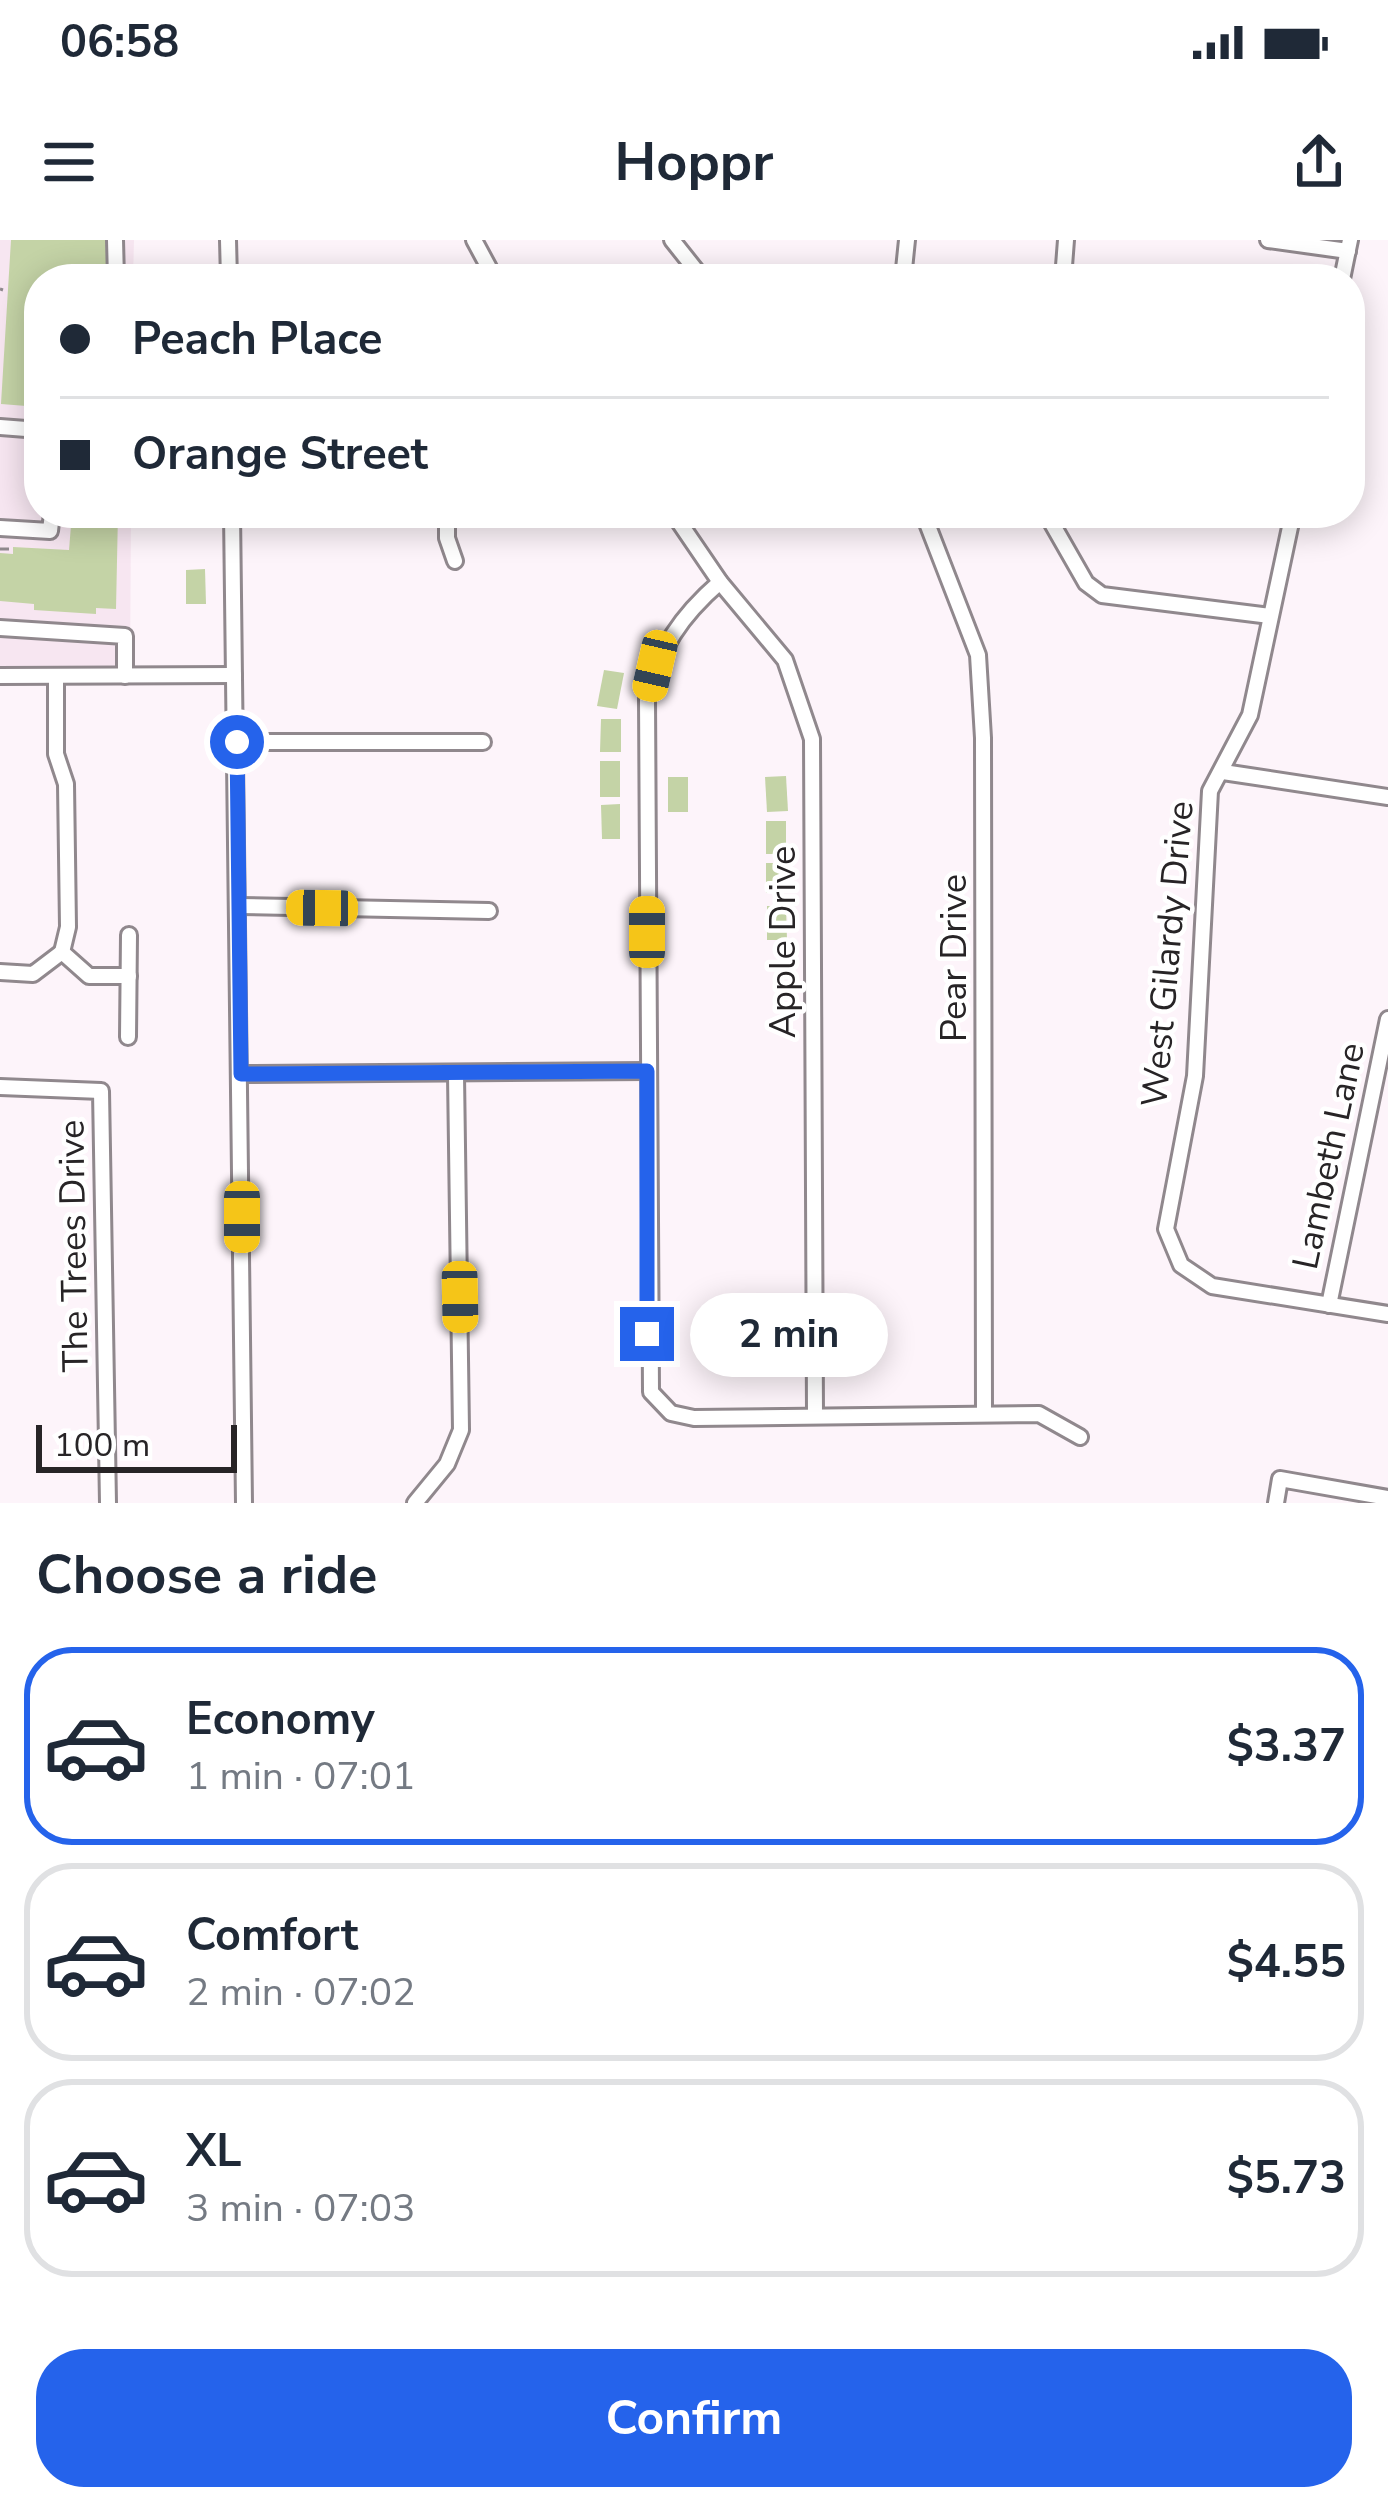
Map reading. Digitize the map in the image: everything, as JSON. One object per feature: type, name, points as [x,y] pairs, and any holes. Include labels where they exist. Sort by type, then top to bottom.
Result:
[{"type":"street","points":[[672,240],[691,264]]},
{"type":"street","points":[[1268,240],[1349,246]]},
{"type":"street","points":[[0,528],[50,532],[50,528]]},
{"type":"street","points":[[232,528],[244,1503]]},
{"type":"street","points":[[447,528],[455,561]]},
{"type":"street","name":"Apple Drive","points":[[684,528],[785,660],[812,739],[815,1414]]},
{"type":"street","name":"Pear Drive","points":[[929,528],[978,655],[984,1413]]},
{"type":"street","points":[[1055,528],[1086,583],[1102,595],[1270,616]]},
{"type":"street","name":"West Gilardy Drive","points":[[1290,528],[1250,716],[1210,791],[1195,1076],[1166,1229],[1181,1265],[1212,1286],[1388,1315]]},
{"type":"street","points":[[721,582],[673,630],[655,666],[647,699],[651,1392],[671,1414],[694,1418],[1039,1414],[1080,1437]]},
{"type":"street","points":[[0,628],[125,636],[125,676]]},
{"type":"street","points":[[0,676],[234,675]]},
{"type":"street","points":[[0,972],[33,974],[62,952],[68,927],[66,784],[56,754],[56,677]]},
{"type":"street","points":[[237,742],[483,742]]},
{"type":"street","points":[[1223,772],[1388,797]]},
{"type":"street","points":[[238,906],[489,911]]},
{"type":"street","points":[[128,1037],[129,934]]},
{"type":"street","points":[[62,952],[89,976],[129,976]]},
{"type":"street","name":"Lambeth Lane","points":[[1329,1305],[1388,1019]]},
{"type":"street","points":[[241,1074],[647,1071]]},
{"type":"street","points":[[415,1503],[447,1464],[461,1430],[456,1075]]},
{"type":"street","name":"The Trees Drive","points":[[0,1087],[101,1090],[108,1503]]},
{"type":"street","points":[[1276,1503],[1280,1479],[1388,1498]]},
{"type":"path","points":[[0,549],[9,549]]},
{"type":"shaded area","points":[[0,240],[134,240],[133,264],[24,264],[24,528],[131,528],[130,676],[0,676]]},
{"type":"building","points":[[11,240],[110,240],[108,264],[24,264],[24,406],[1,404]]},
{"type":"building","points":[[71,528],[118,528],[116,609],[96,608],[96,614],[34,610],[34,604],[0,601],[0,553],[13,554],[13,547],[69,550]]},
{"type":"building","points":[[205,569],[206,604],[186,604],[186,570]]},
{"type":"building","points":[[604,670],[624,673],[617,709],[597,706]]},
{"type":"building","points":[[601,719],[621,719],[621,752],[600,752]]},
{"type":"building","points":[[600,761],[620,761],[620,797],[600,797]]},
{"type":"building","points":[[786,776],[788,811],[767,812],[765,777]]},
{"type":"building","points":[[668,777],[688,777],[688,812],[668,812]]},
{"type":"building","points":[[620,804],[620,839],[602,839],[601,805]]},
{"type":"building","points":[[766,821],[786,821],[786,854],[766,854]]},
{"type":"building","points":[[766,863],[785,863],[785,893],[766,893]]},
{"type":"building","points":[[767,906],[786,906],[787,940],[767,940]]},
{"type":"route","points":[[237,742],[241,1074],[647,1071],[647,1334]]}]
